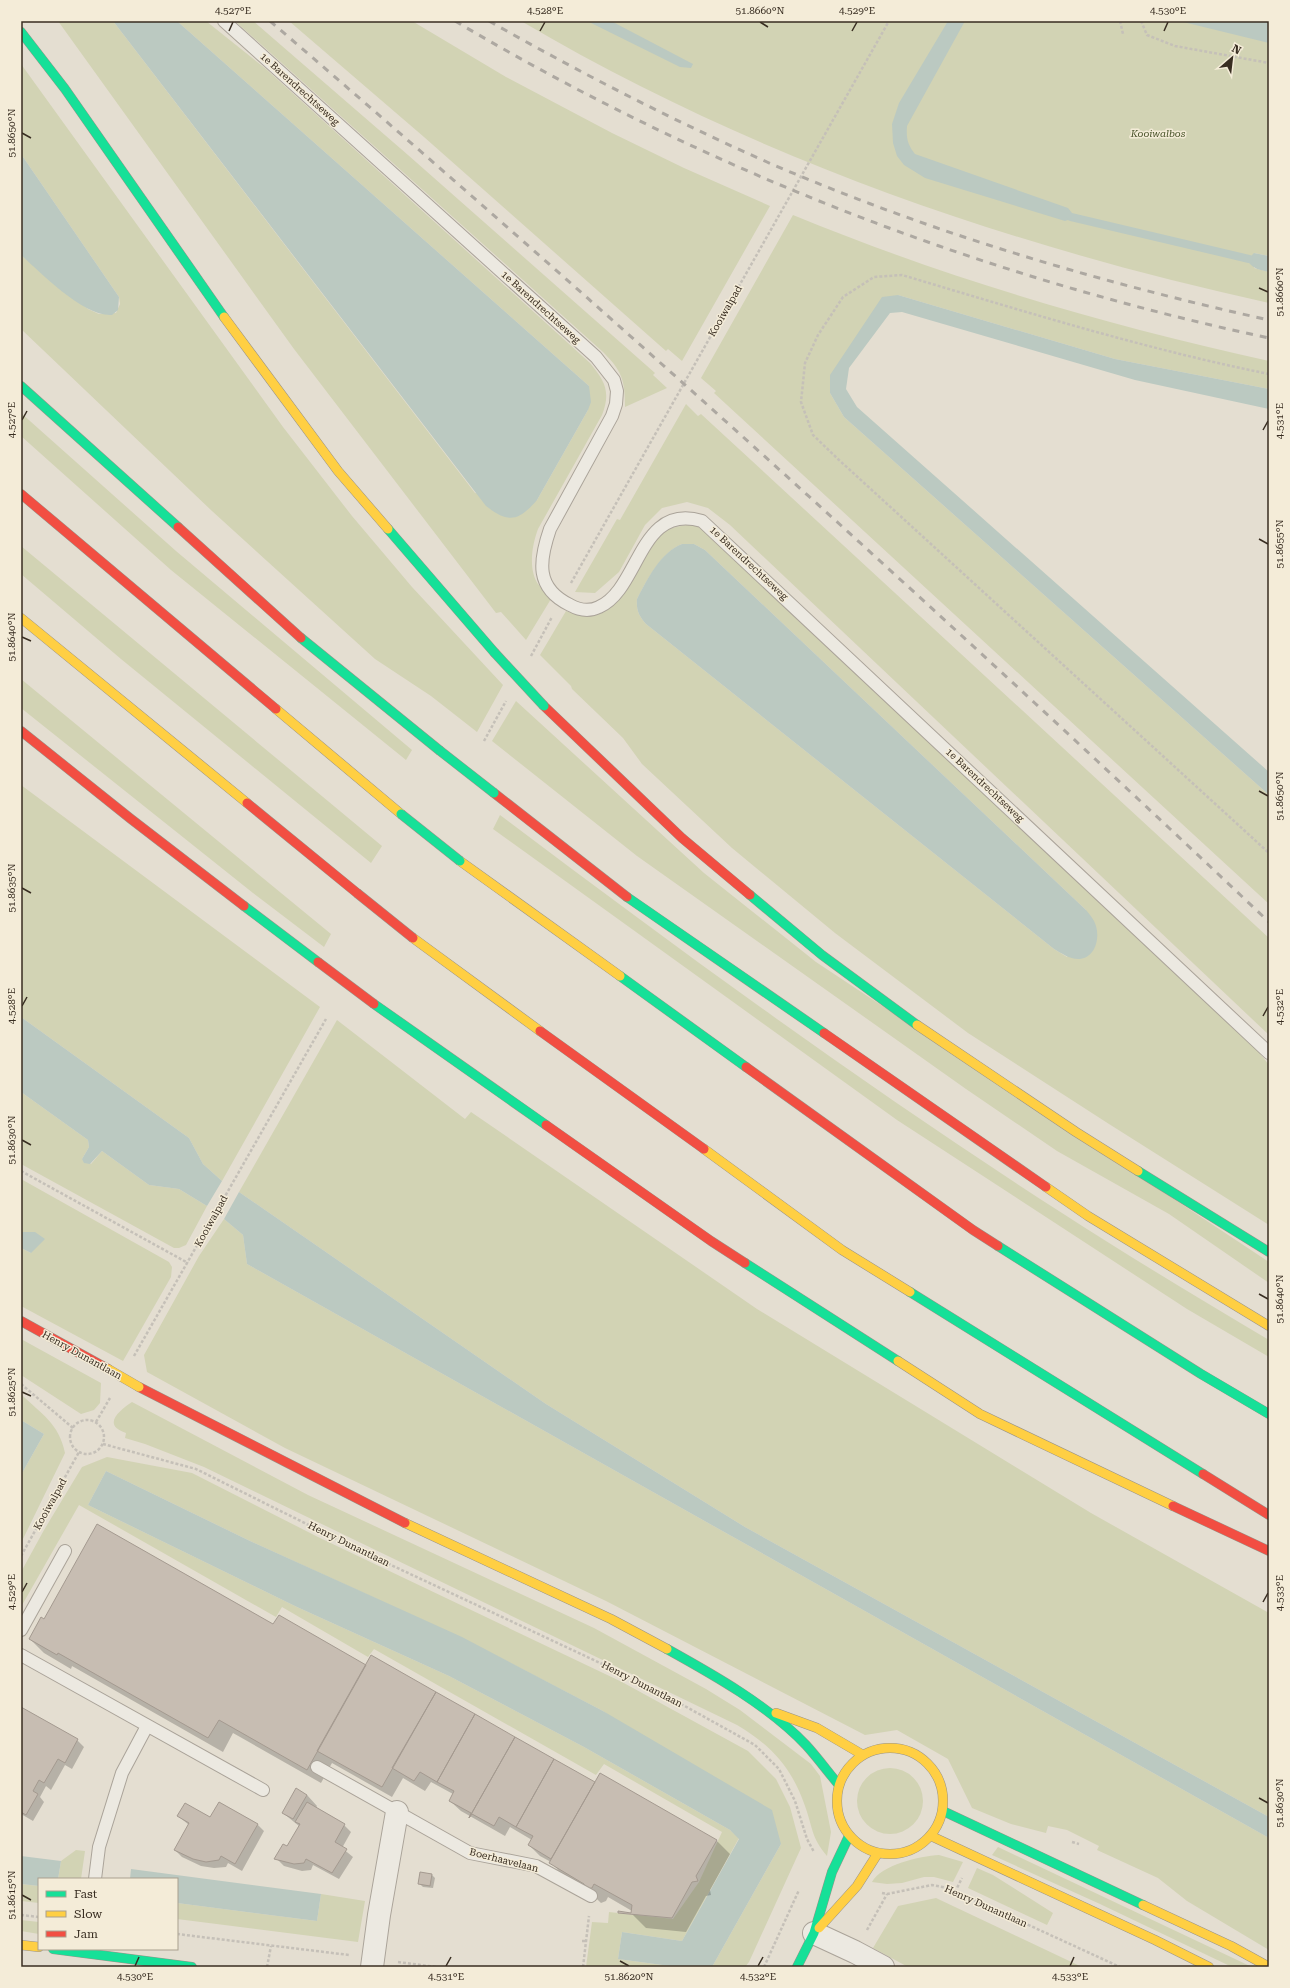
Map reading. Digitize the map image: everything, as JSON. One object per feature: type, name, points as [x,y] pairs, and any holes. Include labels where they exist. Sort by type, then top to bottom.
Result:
[{"type":"main road","points":[[21,32],[66,89],[248,351],[338,472],[494,652],[544,706],[682,838],[822,955],[943,1044],[1076,1132],[1269,1252]]},
{"type":"main road","points":[[21,386],[317,652],[610,884],[1082,1212],[1269,1326]]},
{"type":"main road","points":[[21,494],[401,814],[460,861],[973,1230],[1201,1374],[1269,1414]]},
{"type":"main road","points":[[21,618],[358,892],[412,938],[842,1250],[1269,1515]]},
{"type":"main road","points":[[21,731],[131,819],[374,1004],[711,1242],[980,1414],[1269,1551]]},
{"type":"main road","name":"Henry Dunantlaan","points":[[21,1321],[139,1387],[378,1510],[611,1619],[705,1670],[762,1707],[805,1744],[839,1785]]},
{"type":"main road","name":"Henry Dunantlaan","points":[[762,1707],[817,1728],[863,1755]]},
{"type":"main road","points":[[879,1748],[897,1748],[918,1756],[928,1763],[938,1777],[943,1794],[943,1811],[939,1824],[931,1836],[920,1846],[907,1852],[893,1855],[878,1854],[862,1847],[849,1836],[840,1820],[836,1803],[839,1785],[844,1773],[852,1763],[863,1755],[879,1748]]},
{"type":"main road","points":[[943,1811],[1224,1943],[1269,1967]]},
{"type":"main road","points":[[797,1967],[814,1933],[832,1872],[849,1836]]},
{"type":"main road","points":[[931,1836],[1155,1940],[1209,1967]]},
{"type":"main road","points":[[814,1933],[857,1886],[878,1854]]},
{"type":"main road","points":[[21,1945],[38,1947]]},
{"type":"main road","points":[[69,1950],[192,1967]]},
{"type":"street","points":[[372,1963],[397,1812]]},
{"type":"street","points":[[814,1933],[883,1967]]},
{"type":"lane","name":"1e Barendrechtseweg","points":[[224,21],[596,357],[614,380],[617,391],[612,416],[550,530],[546,541],[542,554],[543,577],[547,588],[562,601],[579,609],[590,610],[600,607],[617,592],[650,538],[658,530],[679,518],[691,518],[702,521],[1269,1053]]},
{"type":"lane","points":[[21,1630],[65,1551]]},
{"type":"lane","points":[[21,1655],[263,1790]]},
{"type":"lane","points":[[95,1878],[99,1847],[122,1773],[147,1726]]},
{"type":"lane","name":"Boerhaavelaan","points":[[317,1767],[470,1854],[536,1866],[591,1896]]},
{"type":"path","name":"Kooiwalpad","points":[[562,601],[889,21]]},
{"type":"path","points":[[1120,21],[1123,34]]},
{"type":"path","points":[[1141,21],[1147,35],[1175,46],[1269,63]]},
{"type":"path","points":[[1269,374],[1216,363],[1089,330],[902,275],[874,277],[843,297],[818,335],[805,363],[801,402],[813,435],[1269,853]]},
{"type":"path","name":"Kooiwalpad","points":[[132,1360],[188,1264],[234,1179],[326,1019]]},
{"type":"path","points":[[21,1171],[188,1264]]},
{"type":"path","points":[[21,1384],[73,1428]]},
{"type":"path","points":[[96,1422],[112,1395]]},
{"type":"path","points":[[88,1420],[96,1422],[102,1428],[104,1436],[103,1444],[97,1451],[88,1454],[79,1452],[72,1446],[70,1437],[73,1428],[79,1422],[88,1420]]},
{"type":"path","name":"Henry Dunantlaan","points":[[103,1444],[196,1469],[357,1549],[645,1684],[755,1745],[779,1769],[795,1801],[807,1839],[815,1853],[832,1872]]},
{"type":"path","name":"Kooiwalpad","points":[[21,1556],[79,1452]]},
{"type":"path","name":"Henry Dunantlaan","points":[[857,1886],[887,1894],[932,1885],[948,1888],[1120,1967]]},
{"type":"path","points":[[855,1952],[887,1894]]},
{"type":"path","points":[[583,1967],[591,1896]]},
{"type":"path","points":[[21,1915],[38,1917]]},
{"type":"path","points":[[764,1967],[786,1920]]},
{"type":"path","points":[[178,1934],[271,1946],[372,1963],[436,1967]]},
{"type":"path","points":[[582,1941],[586,1942]]},
{"type":"path","points":[[267,1967],[271,1946]]},
{"type":"green space","points":[[58,21],[113,21],[475,493],[537,500],[588,410],[589,386],[177,21],[206,21],[266,69],[595,369],[605,387],[605,407],[602,415],[538,529],[532,557],[533,571],[538,584],[551,599],[526,640],[501,612],[496,613],[294,349]]},
{"type":"green space","points":[[235,21],[253,21],[408,155],[655,373],[653,375],[667,388],[625,407],[621,376],[603,352]]},
{"type":"green space","points":[[289,21],[412,21],[506,77],[612,133],[684,168],[770,206],[682,361],[668,349],[666,351],[424,137]]},
{"type":"green space","name":"Kooiwalbos","points":[[521,21],[1269,21],[1269,256],[1254,253],[1254,268],[1269,272],[1269,303],[1171,280],[1074,254],[978,224],[883,191],[790,155],[698,114],[609,70]]},
{"type":"green space","points":[[21,64],[283,427],[352,516],[412,587],[503,685],[477,732],[431,696],[375,659],[212,511],[21,329],[21,255],[88,309],[99,314],[116,313],[120,304],[119,297],[21,154]]},
{"type":"green space","points":[[793,215],[909,259],[1027,298],[1147,332],[1269,361],[1269,389],[1115,359],[898,295],[830,393],[844,417],[1269,795],[1269,904],[714,393],[716,391],[701,378]]},
{"type":"green space","points":[[686,404],[698,416],[701,414],[1269,938],[1269,1035],[730,525],[708,508],[687,502],[662,508],[645,525],[619,572],[595,593],[575,592],[617,519],[620,520]]},
{"type":"green space","points":[[21,413],[176,551],[412,750],[406,760],[171,570],[21,436]]},
{"type":"green space","points":[[697,524],[1254,1046],[1269,1065],[1269,1225],[968,1033],[835,933],[732,848],[642,764],[623,738],[572,689],[571,686],[540,655],[566,611],[585,616],[600,614],[613,606],[623,594],[648,551],[661,534],[670,529]],"holes":[[[682,544],[694,544],[705,550],[1086,910],[1067,957],[1054,949],[646,624],[638,613],[637,599],[651,575],[661,560],[674,548]]]},
{"type":"green space","points":[[21,546],[382,846],[371,863],[121,659],[21,574]]},
{"type":"green space","points":[[21,679],[331,934],[324,947],[253,893],[21,708]]},
{"type":"green space","points":[[516,701],[704,873],[816,962],[1269,1262],[1269,1283],[1169,1214],[1057,1151],[966,1089],[637,856],[492,741]]},
{"type":"green space","points":[[21,785],[320,1007],[222,1181],[203,1164],[189,1138],[21,1017]]},
{"type":"green space","points":[[500,815],[707,969],[918,1118],[1165,1278],[1269,1340],[1269,1357],[1187,1309],[897,1120],[493,829]]},
{"type":"green space","points":[[337,1020],[465,1119],[471,1112],[757,1309],[1091,1513],[1269,1613],[1269,1817],[745,1527],[546,1404],[239,1192]]},
{"type":"green space","points":[[21,1092],[88,1140],[89,1147],[82,1159],[91,1164],[102,1151],[149,1185],[179,1189],[207,1206],[186,1245],[179,1248],[174,1248],[21,1164]]},
{"type":"green space","points":[[21,1179],[169,1262],[172,1267],[171,1277],[123,1361],[21,1306],[21,1248],[31,1253],[35,1232],[21,1232]]},
{"type":"green space","points":[[224,1219],[243,1235],[247,1264],[1269,1838],[1269,1950],[1187,1901],[1158,1878],[1097,1850],[1099,1846],[1067,1830],[1048,1826],[1046,1833],[1011,1824],[972,1808],[948,1759],[897,1730],[865,1735],[606,1601],[285,1448],[147,1372],[144,1355],[199,1256]]},
{"type":"green space","points":[[21,1339],[101,1383],[100,1403],[94,1410],[81,1414],[21,1375]]},
{"type":"green space","points":[[21,1394],[54,1426],[65,1453],[21,1543],[21,1475],[44,1434],[21,1420]]},
{"type":"green space","points":[[132,1402],[308,1495],[594,1628],[706,1689],[740,1710],[811,1764],[820,1776],[831,1832],[827,1856],[815,1838],[800,1792],[787,1769],[770,1749],[737,1725],[204,1467],[145,1444],[125,1438],[126,1433],[119,1430],[115,1426],[114,1422],[118,1413]]},
{"type":"green space","points":[[107,1457],[192,1473],[318,1537],[622,1682],[748,1751],[776,1779],[790,1807],[801,1848],[749,1962],[745,1967],[712,1967],[781,1844],[603,1711],[462,1638],[248,1540],[106,1471],[88,1505],[297,1607],[449,1676],[584,1747],[730,1830],[739,1838],[682,1941],[622,1932],[618,1959],[677,1967],[586,1967],[592,1922],[608,1923],[609,1912],[673,1919],[699,1882],[722,1832],[604,1764],[596,1775],[374,1649],[368,1657],[282,1607],[276,1617],[79,1505],[21,1607],[21,1572],[44,1530],[82,1467]]},
{"type":"green space","points":[[884,1768],[896,1768],[909,1773],[914,1777],[921,1788],[923,1801],[921,1814],[914,1825],[903,1832],[896,1834],[884,1834],[871,1829],[862,1820],[857,1807],[857,1795],[862,1782],[871,1773]]},
{"type":"green space","points":[[998,1847],[1252,1967],[1232,1967],[1100,1904],[992,1855]]},
{"type":"green space","points":[[76,1850],[85,1851],[81,1878],[58,1878],[61,1861]]},
{"type":"green space","points":[[939,1855],[963,1862],[953,1882],[934,1877],[924,1877],[902,1883],[887,1884],[872,1882],[877,1876],[892,1866],[922,1857]]},
{"type":"green space","points":[[977,1868],[993,1875],[1053,1913],[1047,1925],[968,1888]]},
{"type":"green space","points":[[21,1884],[38,1886],[38,1903],[21,1901]]},
{"type":"green space","points":[[321,1894],[365,1901],[358,1942],[178,1919],[178,1903],[317,1921]]},
{"type":"green space","points":[[936,1898],[1082,1967],[908,1967],[873,1948],[898,1906]]},
{"type":"green space","points":[[21,1920],[38,1922],[38,1934],[21,1931]]},
{"type":"shaded area","points":[[113,21],[177,21],[589,386],[591,402],[588,410],[537,500],[524,513],[513,518],[507,517],[494,512],[486,506]]},
{"type":"shaded area","points":[[587,21],[611,21],[693,64],[691,68],[680,67]]},
{"type":"shaded area","points":[[948,21],[965,21],[907,126],[907,138],[911,148],[915,154],[1068,208],[1072,213],[1068,220],[1065,221],[925,178],[904,165],[897,156],[893,143],[892,124],[899,103]]},
{"type":"shaded area","points":[[1179,21],[1269,21],[1269,43]]},
{"type":"shaded area","points":[[21,154],[119,297],[118,310],[112,315],[101,314],[76,302],[21,255]]},
{"type":"shaded area","points":[[1254,253],[1269,256],[1269,272],[1255,268],[1248,262]]},
{"type":"shaded area","points":[[898,295],[1115,359],[1269,389],[1269,409],[1135,380],[902,312],[890,313],[849,368],[846,389],[857,407],[1269,772],[1269,795],[844,417],[830,393],[830,375],[882,297]]},
{"type":"shaded area","points":[[682,544],[694,544],[705,550],[1086,910],[1096,926],[1097,938],[1094,950],[1086,957],[1077,959],[1066,956],[1054,949],[646,624],[638,613],[637,599],[655,567],[667,553]]},
{"type":"shaded area","points":[[21,1017],[189,1138],[203,1164],[222,1181],[207,1206],[179,1189],[149,1185],[102,1151],[90,1164],[84,1163],[82,1159],[89,1147],[88,1140],[21,1092]]},
{"type":"shaded area","points":[[239,1192],[546,1404],[745,1527],[1269,1817],[1269,1838],[247,1264],[243,1235],[224,1219]]},
{"type":"shaded area","points":[[21,1232],[35,1232],[45,1239],[31,1253],[21,1248]]},
{"type":"shaded area","points":[[21,1420],[44,1434],[21,1475]]},
{"type":"shaded area","points":[[106,1471],[248,1540],[462,1637],[603,1711],[772,1810],[781,1844],[712,1967],[677,1967],[618,1959],[622,1932],[682,1941],[739,1839],[730,1830],[584,1747],[449,1676],[297,1607],[88,1505]]},
{"type":"shaded area","points":[[21,1856],[61,1861],[58,1878],[38,1878],[38,1886],[21,1884]]},
{"type":"shaded area","points":[[131,1869],[321,1894],[317,1921],[178,1903],[178,1878],[130,1878]]},
{"type":"building","points":[[97,1524],[273,1624],[279,1615],[366,1665],[307,1770],[219,1720],[208,1738],[58,1653],[57,1655],[29,1639],[41,1617],[44,1619]]},
{"type":"building","points":[[371,1655],[436,1692],[382,1787],[317,1751]]},
{"type":"building","points":[[436,1692],[475,1714],[437,1782],[420,1772],[414,1781],[392,1768]]},
{"type":"building","points":[[21,1707],[78,1739],[65,1763],[58,1759],[44,1783],[39,1780],[33,1791],[38,1794],[26,1815],[21,1812]]},
{"type":"building","points":[[475,1714],[515,1737],[469,1818],[471,1813],[449,1801],[454,1791],[437,1782]]},
{"type":"building","points":[[515,1737],[554,1759],[516,1827],[499,1817],[494,1826],[472,1814],[469,1818]]},
{"type":"building","points":[[554,1759],[595,1782],[551,1859],[528,1845],[533,1836],[516,1827]]},
{"type":"building","points":[[600,1773],[717,1840],[696,1876],[698,1881],[692,1882],[672,1918],[618,1913],[618,1911],[631,1913],[632,1905],[594,1884],[592,1888],[586,1889],[584,1884],[549,1863]]},
{"type":"building","points":[[296,1788],[307,1795],[293,1819],[282,1813]]},
{"type":"building","points":[[219,1802],[258,1824],[235,1864],[221,1856],[219,1860],[206,1862],[193,1859],[174,1850],[189,1823],[177,1816],[185,1803],[210,1817]]},
{"type":"building","points":[[307,1802],[345,1824],[335,1842],[347,1849],[332,1873],[306,1859],[304,1863],[294,1864],[274,1859],[283,1844],[287,1846],[300,1824],[295,1822]]},
{"type":"building","points":[[420,1872],[432,1874],[430,1886],[418,1884]]},
{"type":"waterway","points":[[1071,217],[1249,259]]},
{"type":"railway","points":[[270,21],[650,353],[1023,692],[1269,922]]},
{"type":"railway","points":[[455,21],[551,75],[649,125],[748,171],[849,213],[952,250],[1056,284],[1162,313],[1269,338]]},
{"type":"railway","points":[[489,21],[591,77],[731,146],[889,211],[951,233],[1077,272],[1269,320]]},
{"type":"traffic: fast","points":[[21,32],[65,89],[224,317]]},
{"type":"traffic: fast","points":[[21,386],[178,527]]},
{"type":"traffic: fast","points":[[388,529],[494,652]]},
{"type":"traffic: fast","points":[[301,638],[439,750]]},
{"type":"traffic: fast","points":[[494,652],[544,706]]},
{"type":"traffic: fast","points":[[439,750],[494,793]]},
{"type":"traffic: fast","points":[[401,814],[460,861]]},
{"type":"traffic: fast","points":[[750,895],[822,955],[917,1025]]},
{"type":"traffic: fast","points":[[627,897],[824,1033]]},
{"type":"traffic: fast","points":[[244,906],[318,962]]},
{"type":"traffic: fast","points":[[620,976],[746,1067]]},
{"type":"traffic: fast","points":[[374,1004],[546,1125]]},
{"type":"traffic: fast","points":[[1138,1171],[1269,1252]]},
{"type":"traffic: fast","points":[[998,1246],[1201,1374],[1269,1414]]},
{"type":"traffic: fast","points":[[745,1263],[898,1361]]},
{"type":"traffic: fast","points":[[910,1292],[1203,1474]]},
{"type":"traffic: fast","points":[[667,1649],[740,1692],[775,1717],[806,1745],[839,1785]]},
{"type":"traffic: fast","points":[[943,1811],[1143,1905]]},
{"type":"traffic: fast","points":[[797,1967],[814,1933],[832,1872],[849,1836]]},
{"type":"traffic: fast","points":[[61,1950],[192,1967]]},
{"type":"traffic: slow","points":[[224,317],[338,471],[388,529]]},
{"type":"traffic: slow","points":[[21,618],[247,803]]},
{"type":"traffic: slow","points":[[276,709],[401,814]]},
{"type":"traffic: slow","points":[[460,861],[620,976]]},
{"type":"traffic: slow","points":[[413,938],[540,1031]]},
{"type":"traffic: slow","points":[[917,1025],[1076,1132],[1138,1171]]},
{"type":"traffic: slow","points":[[704,1149],[842,1250],[910,1292]]},
{"type":"traffic: slow","points":[[1046,1187],[1088,1216],[1269,1326]]},
{"type":"traffic: slow","points":[[898,1361],[980,1414],[1173,1506]]},
{"type":"traffic: slow","points":[[108,1369],[139,1387]]},
{"type":"traffic: slow","points":[[405,1523],[611,1619],[667,1649]]},
{"type":"traffic: slow","points":[[776,1713],[817,1728],[863,1755]]},
{"type":"traffic: slow","points":[[890,1748],[910,1752],[928,1763],[939,1781],[943,1801],[939,1821],[928,1839],[910,1850],[890,1854],[870,1850],[852,1839],[841,1821],[837,1801],[841,1781],[852,1763],[870,1752],[890,1748]]},
{"type":"traffic: slow","points":[[931,1836],[1155,1940],[1209,1967]]},
{"type":"traffic: slow","points":[[819,1928],[857,1886],[878,1853]]},
{"type":"traffic: slow","points":[[1143,1905],[1231,1946],[1269,1967]]},
{"type":"traffic: slow","points":[[21,1945],[38,1947]]},
{"type":"traffic: jam","points":[[21,494],[276,709]]},
{"type":"traffic: jam","points":[[178,527],[301,638]]},
{"type":"traffic: jam","points":[[544,706],[682,838],[750,895]]},
{"type":"traffic: jam","points":[[21,731],[131,819],[244,906]]},
{"type":"traffic: jam","points":[[494,793],[627,897]]},
{"type":"traffic: jam","points":[[247,803],[357,893]]},
{"type":"traffic: jam","points":[[357,893],[413,938]]},
{"type":"traffic: jam","points":[[318,962],[374,1004]]},
{"type":"traffic: jam","points":[[540,1031],[704,1149]]},
{"type":"traffic: jam","points":[[824,1033],[1046,1187]]},
{"type":"traffic: jam","points":[[746,1067],[973,1230],[998,1246]]},
{"type":"traffic: jam","points":[[546,1125],[711,1241],[745,1263]]},
{"type":"traffic: jam","points":[[21,1321],[108,1369]]},
{"type":"traffic: jam","points":[[139,1387],[405,1523]]},
{"type":"traffic: jam","points":[[1203,1474],[1269,1515]]},
{"type":"traffic: jam","points":[[1173,1506],[1269,1551]]}]
